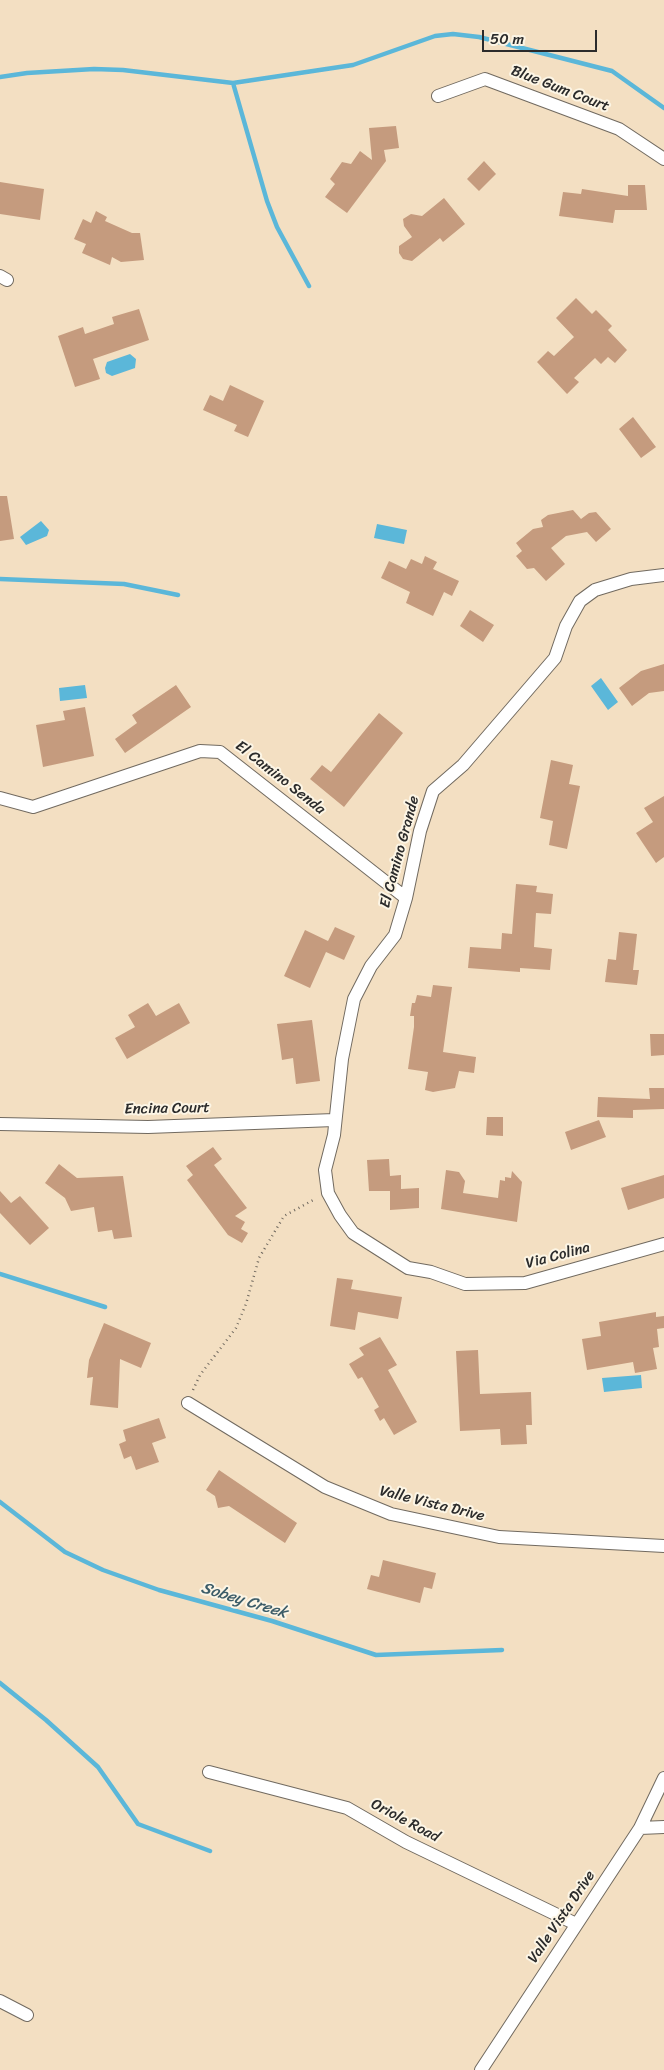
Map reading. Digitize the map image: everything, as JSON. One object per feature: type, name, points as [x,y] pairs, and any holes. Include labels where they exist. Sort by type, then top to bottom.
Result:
[{"type":"street","name":"Blue Gum Court","points":[[438,96],[485,78],[619,129],[664,159]]},
{"type":"street","name":"El Camino Grande","points":[[334,1120],[342,1059],[354,999],[370,966],[395,935],[406,898],[420,831],[433,792],[463,765],[555,658],[566,626],[580,601],[595,590],[631,580],[664,575]]},
{"type":"street","name":"El Camino Senda","points":[[0,798],[33,807],[200,751],[220,752],[406,898]]},
{"type":"street","name":"Encina Court","points":[[0,1124],[148,1127],[334,1120]]},
{"type":"street","name":"Via Colina","points":[[334,1120],[334,1135],[325,1170],[328,1193],[353,1233],[408,1268],[431,1272],[464,1284],[524,1282],[664,1244]]},
{"type":"street","name":"Valle Vista Drive","points":[[188,1403],[325,1488],[391,1514],[499,1537],[664,1546]]},
{"type":"street","name":"Oriole Road","points":[[209,1772],[347,1808],[406,1842],[576,1924]]},
{"type":"street","name":"Valle Vista Drive","points":[[481,2070],[640,1828],[664,1778]]},
{"type":"street","points":[[640,1828],[664,1828]]},
{"type":"street","points":[[0,2001],[27,2015]]},
{"type":"path","points":[[188,1403],[200,1375],[236,1328],[246,1304],[259,1258],[284,1216],[297,1207],[328,1193]]},
{"type":"water","points":[[130,354],[136,359],[135,368],[112,376],[106,373],[107,362]]},
{"type":"water","points":[[41,521],[49,530],[47,536],[26,545],[20,537]]},
{"type":"water","points":[[377,524],[407,530],[404,544],[374,538]]},
{"type":"water","points":[[601,678],[618,702],[608,710],[591,686]]},
{"type":"water","points":[[85,685],[87,698],[60,701],[59,688]]},
{"type":"water","points":[[641,1375],[642,1388],[604,1392],[602,1378]]},
{"type":"building","points":[[396,126],[399,148],[384,150],[386,161],[347,213],[325,197],[335,184],[330,179],[342,162],[351,164],[360,151],[372,160],[369,128]]},
{"type":"building","points":[[484,161],[496,174],[479,191],[467,179]]},
{"type":"building","points":[[0,182],[44,189],[40,220],[0,214]]},
{"type":"building","points":[[628,185],[645,185],[647,210],[615,210],[613,223],[559,216],[563,192],[581,194],[582,189],[628,196]]},
{"type":"building","points":[[444,198],[465,224],[443,242],[440,238],[412,261],[403,259],[399,253],[399,246],[412,237],[404,226],[403,219],[411,214],[422,216]]},
{"type":"building","points":[[96,211],[107,217],[105,221],[132,233],[140,233],[144,260],[121,262],[112,257],[110,265],[82,253],[86,244],[74,239],[83,219],[91,223]]},
{"type":"building","points":[[576,298],[592,314],[596,310],[612,326],[608,330],[627,350],[615,363],[608,357],[601,364],[595,358],[574,378],[579,382],[567,394],[537,362],[548,351],[554,356],[574,337],[556,318]]},
{"type":"building","points":[[139,309],[149,340],[93,359],[100,379],[75,387],[58,336],[83,327],[85,334],[114,324],[112,317]]},
{"type":"building","points":[[230,385],[264,401],[248,437],[234,431],[237,425],[203,410],[210,395],[223,401]]},
{"type":"building","points":[[633,417],[656,447],[641,458],[619,429]]},
{"type":"building","points":[[0,496],[7,496],[14,539],[0,541]]},
{"type":"building","points":[[573,510],[581,519],[589,513],[596,512],[611,529],[596,542],[587,532],[566,536],[551,548],[565,564],[546,581],[534,568],[527,569],[516,556],[522,551],[516,543],[533,529],[543,527],[541,520],[548,515]]},
{"type":"building","points":[[425,556],[437,562],[433,569],[459,581],[452,596],[444,592],[433,616],[406,603],[410,592],[381,578],[389,561],[406,569],[411,559],[422,564]]},
{"type":"building","points":[[470,610],[494,625],[483,642],[460,626]]},
{"type":"building","points":[[664,664],[664,691],[649,693],[632,706],[619,688],[641,671]]},
{"type":"building","points":[[176,685],[191,707],[125,753],[115,739],[137,723],[132,715]]},
{"type":"building","points":[[85,707],[94,756],[43,767],[36,725],[65,720],[63,711]]},
{"type":"building","points":[[379,713],[403,733],[344,807],[310,779],[322,765],[331,772]]},
{"type":"building","points":[[551,760],[573,765],[569,784],[580,786],[567,849],[549,845],[553,821],[540,818]]},
{"type":"building","points":[[664,796],[664,857],[656,863],[636,833],[653,822],[644,808]]},
{"type":"building","points":[[516,884],[537,886],[536,892],[553,894],[551,914],[536,913],[534,947],[552,949],[550,970],[520,968],[520,972],[468,968],[470,947],[501,949],[502,933],[512,934]]},
{"type":"building","points":[[335,927],[355,936],[344,960],[326,952],[310,988],[284,976],[305,930],[328,941]]},
{"type":"building","points":[[619,932],[637,934],[633,970],[639,970],[637,985],[605,982],[608,959],[616,960]]},
{"type":"building","points":[[433,985],[452,987],[443,1052],[476,1057],[474,1073],[459,1071],[455,1088],[433,1092],[425,1090],[428,1072],[408,1069],[414,1027],[414,1016],[410,1016],[412,1003],[415,1003],[417,995],[431,997]]},
{"type":"building","points":[[148,1003],[156,1016],[179,1003],[190,1023],[127,1059],[115,1038],[135,1027],[128,1015]]},
{"type":"building","points":[[312,1020],[320,1081],[296,1084],[293,1058],[282,1060],[277,1024]]},
{"type":"building","points":[[650,1034],[664,1034],[664,1055],[651,1056]]},
{"type":"building","points":[[649,1088],[664,1088],[664,1109],[633,1110],[633,1118],[597,1117],[598,1097],[650,1099]]},
{"type":"building","points":[[487,1117],[503,1117],[503,1136],[486,1135]]},
{"type":"building","points":[[599,1120],[606,1137],[571,1150],[565,1132]]},
{"type":"building","points":[[213,1147],[222,1159],[214,1165],[247,1208],[235,1216],[245,1222],[241,1229],[248,1233],[242,1243],[228,1235],[187,1180],[193,1175],[186,1166]]},
{"type":"building","points":[[389,1159],[390,1176],[401,1175],[401,1189],[419,1188],[419,1208],[390,1210],[390,1191],[369,1191],[367,1160]]},
{"type":"building","points":[[59,1164],[77,1178],[123,1176],[132,1237],[114,1239],[112,1230],[98,1232],[94,1207],[71,1211],[65,1198],[45,1183]]},
{"type":"building","points":[[446,1170],[459,1172],[465,1181],[463,1193],[498,1198],[500,1180],[505,1181],[505,1177],[511,1178],[512,1171],[522,1182],[517,1222],[441,1209]]},
{"type":"building","points":[[664,1175],[664,1198],[628,1210],[621,1188]]},
{"type":"building","points":[[0,1191],[11,1203],[20,1196],[49,1228],[30,1245],[0,1213]]},
{"type":"building","points":[[337,1278],[353,1280],[351,1289],[402,1297],[398,1319],[358,1312],[355,1330],[330,1326]]},
{"type":"building","points":[[656,1312],[656,1317],[664,1316],[664,1328],[657,1329],[659,1347],[653,1348],[657,1369],[635,1373],[633,1362],[587,1370],[582,1339],[601,1336],[599,1322]]},
{"type":"building","points":[[104,1323],[151,1343],[141,1368],[120,1359],[118,1408],[90,1405],[93,1377],[87,1378],[89,1360]]},
{"type":"building","points":[[380,1337],[397,1365],[388,1370],[417,1422],[394,1435],[384,1418],[380,1421],[374,1410],[379,1407],[362,1377],[358,1379],[349,1364],[364,1355],[359,1348]]},
{"type":"building","points":[[478,1350],[480,1394],[531,1392],[532,1425],[526,1425],[527,1444],[501,1445],[500,1429],[460,1431],[456,1351]]},
{"type":"building","points":[[159,1418],[166,1438],[152,1443],[159,1462],[136,1470],[131,1456],[124,1459],[119,1444],[126,1441],[123,1430]]},
{"type":"building","points":[[219,1470],[297,1523],[285,1543],[229,1506],[218,1508],[215,1496],[206,1490]]},
{"type":"building","points":[[383,1560],[436,1573],[432,1589],[424,1587],[420,1603],[367,1589],[371,1575],[379,1577]]},
{"type":"waterway","points":[[0,77],[27,73],[94,69],[123,70],[233,83],[353,65],[435,36],[453,34],[479,37],[612,71],[664,108]]},
{"type":"waterway","points":[[233,83],[267,201],[277,227],[309,286]]},
{"type":"waterway","points":[[0,579],[124,584],[178,595]]},
{"type":"waterway","points":[[0,1274],[105,1307]]},
{"type":"waterway","name":"Sobey Creek","points":[[0,1502],[65,1552],[103,1570],[159,1590],[272,1621],[376,1655],[502,1650]]},
{"type":"waterway","points":[[0,1683],[46,1720],[98,1767],[138,1824],[210,1851]]}]
